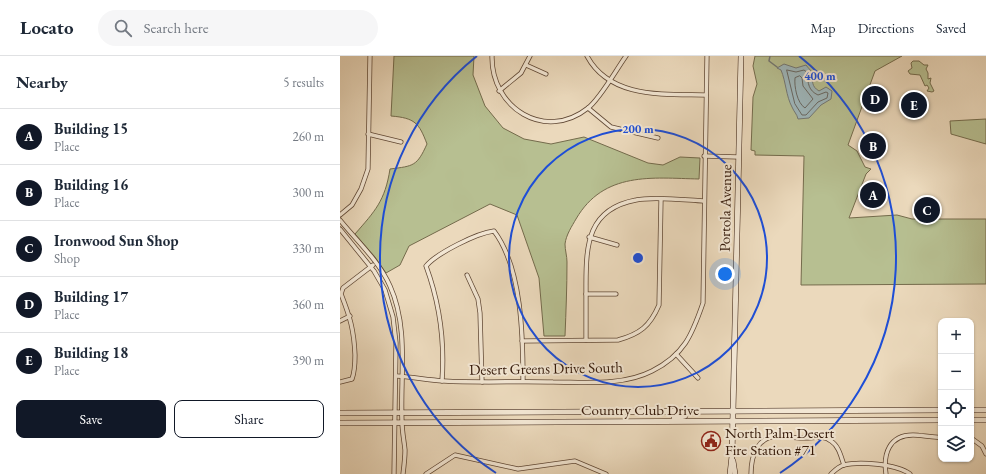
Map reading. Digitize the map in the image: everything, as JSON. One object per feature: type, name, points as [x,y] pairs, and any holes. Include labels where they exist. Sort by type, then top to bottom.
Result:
[{"type":"main road","name":"Portola Avenue","points":[[730,474],[733,420],[740,56]]},
{"type":"main road","name":"Country Club Drive","points":[[340,413],[938,410]]},
{"type":"main road","points":[[974,410],[986,410]]},
{"type":"main road","points":[[663,421],[684,416],[686,412]]},
{"type":"main road","name":"Country Club Drive","points":[[340,423],[938,420]]},
{"type":"main road","points":[[974,420],[986,420]]},
{"type":"main road","name":"Portola Avenue","points":[[732,456],[735,474]]},
{"type":"street","points":[[340,215],[352,205],[361,189],[368,169],[370,56]]},
{"type":"street","points":[[492,56],[493,76],[499,91],[507,102],[519,112],[548,122],[569,118],[588,108],[626,56]]},
{"type":"street","points":[[499,91],[515,79],[526,65],[530,56]]},
{"type":"street","points":[[587,56],[600,73],[621,87],[646,94],[706,95]]},
{"type":"street","name":"Desert Greens Drive South","points":[[396,376],[442,381],[605,382],[635,378],[651,372],[676,354],[692,334],[703,303],[703,201],[707,56]]},
{"type":"street","points":[[526,65],[546,74]]},
{"type":"street","points":[[588,108],[611,127],[658,138]]},
{"type":"street","points":[[368,134],[401,142]]},
{"type":"street","points":[[704,156],[738,157]]},
{"type":"street","points":[[586,340],[586,255],[589,237],[598,222],[619,205],[641,199],[703,201]]},
{"type":"street","points":[[522,341],[618,340],[632,336],[644,328],[653,318],[658,305],[660,290],[661,200]]},
{"type":"street","points":[[340,220],[376,263],[390,286],[398,312],[401,327],[402,422],[405,450],[403,474]]},
{"type":"street","points":[[340,229],[371,266],[385,290],[393,317],[396,343],[394,474]]},
{"type":"street","points":[[442,381],[441,314],[434,286],[426,266],[431,260],[459,245],[485,232],[494,231],[503,243],[519,299],[523,381]]},
{"type":"street","points":[[589,237],[617,245]]},
{"type":"street","points":[[340,382],[352,379],[355,372],[354,334],[350,316],[341,294],[343,288],[376,263]]},
{"type":"street","points":[[467,275],[478,299],[480,312],[482,382]]},
{"type":"street","points":[[586,294],[616,294]]},
{"type":"street","points":[[340,321],[350,316]]},
{"type":"street","points":[[676,354],[698,378]]},
{"type":"street","points":[[886,474],[886,452],[888,448],[902,437],[912,435],[938,437]]},
{"type":"street","points":[[751,474],[752,458],[756,449],[770,437],[780,436],[803,438],[818,436],[832,441],[840,452],[844,465]]},
{"type":"street","points":[[974,440],[982,446],[986,454]]},
{"type":"street","points":[[426,474],[455,455],[518,469],[574,461],[606,474]]},
{"type":"street","points":[[831,474],[844,465],[885,464],[896,467],[910,474]]},
{"type":"green space","points":[[394,56],[474,56],[473,75],[485,106],[503,128],[524,139],[551,144],[584,137],[648,163],[663,165],[680,157],[700,158],[699,179],[664,178],[630,181],[615,185],[600,192],[587,203],[571,228],[565,244],[567,262],[567,290],[565,336],[544,336],[539,278],[517,215],[490,204],[409,246],[400,265],[386,273],[375,257],[355,234],[374,212],[382,198],[390,169],[414,164],[420,157],[427,144],[421,131],[415,123],[406,118],[391,116]]},
{"type":"green space","points":[[755,56],[902,56],[875,71],[848,145],[857,151],[865,167],[871,169],[866,174],[849,218],[897,215],[912,219],[986,219],[986,284],[801,285],[804,156],[755,155],[755,151],[751,150],[753,97],[757,84],[753,66]]},
{"type":"green space","points":[[913,61],[919,61],[924,65],[928,65],[926,69],[928,79],[931,78],[930,83],[934,91],[927,91],[929,88],[927,85],[925,86],[920,75],[910,74],[908,71],[912,68],[911,63]]},
{"type":"green space","points":[[986,119],[986,144],[951,134],[950,121]]},
{"type":"water","points":[[784,64],[796,68],[806,65],[812,72],[813,84],[816,89],[819,91],[826,87],[832,91],[831,99],[821,105],[809,118],[798,119],[790,103],[781,70],[777,68]]},
{"type":"waterway","points":[[770,56],[769,61],[777,67]]},
{"type":"place","name":"Building 17","points":[[875,99]]},
{"type":"place","name":"Building 18","points":[[914,105]]},
{"type":"place","name":"Building 16","points":[[873,146]]},
{"type":"place","name":"Building 15","points":[[873,195]]},
{"type":"place","name":"Ironwood Sun Shop","points":[[927,210]]},
{"type":"place","name":"North Palm Desert Fire Station #71","points":[[711,441]]}]
